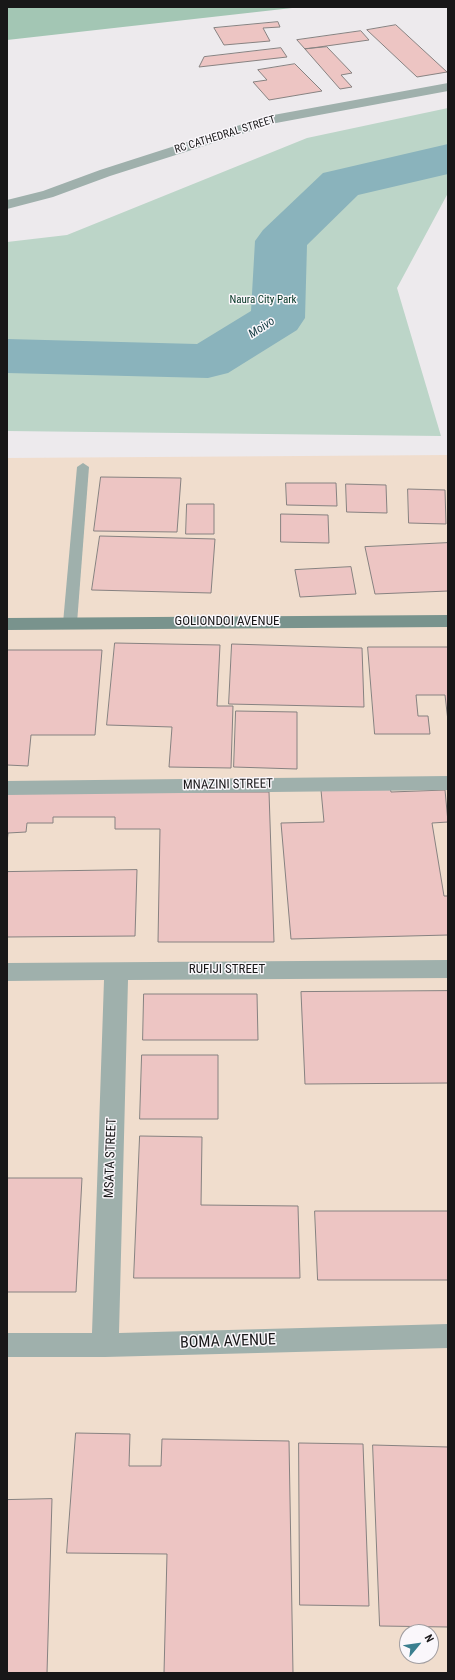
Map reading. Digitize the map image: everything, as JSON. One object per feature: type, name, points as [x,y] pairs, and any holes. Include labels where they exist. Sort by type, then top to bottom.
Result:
[{"type":"street","name":"RC CATHEDRAL STREET","points":[[7,205],[48,194],[105,173],[273,119],[377,98],[448,87]]},
{"type":"street","name":"GOLIONDOI AVENUE","points":[[7,624],[448,621]]},
{"type":"street","name":"MNAZINI STREET","points":[[7,788],[448,783]]},
{"type":"street","name":"RUFIJI STREET","points":[[7,972],[448,968]]},
{"type":"street","name":"MSATA STREET","points":[[105,1346],[116,970]]},
{"type":"street","name":"BOMA AVENUE","points":[[7,1345],[105,1346],[448,1336]]},
{"type":"lane","points":[[70,623],[83,468]]},
{"type":"shaded area","points":[[448,455],[448,1673],[7,1673],[7,458]]},
{"type":"green space","points":[[7,7],[301,7],[7,40]]},
{"type":"green space","name":"Naura City Park","points":[[448,108],[448,193],[397,288],[441,436],[7,431],[7,242],[67,235],[307,138]]},
{"type":"building","points":[[278,22],[280,27],[263,28],[270,41],[224,45],[214,28]]},
{"type":"building","points":[[396,25],[447,72],[417,77],[367,30]]},
{"type":"building","points":[[361,31],[369,40],[305,49],[297,40]]},
{"type":"building","points":[[327,47],[352,73],[341,75],[352,87],[340,89],[305,49]]},
{"type":"building","points":[[281,48],[287,57],[199,67],[204,57]]},
{"type":"building","points":[[295,64],[322,91],[269,100],[253,82],[267,80],[258,70]]},
{"type":"building","points":[[101,477],[181,478],[177,532],[94,531]]},
{"type":"building","points":[[286,483],[336,483],[337,506],[287,505]]},
{"type":"building","points":[[346,484],[386,485],[387,513],[347,512]]},
{"type":"building","points":[[408,489],[445,490],[446,524],[409,523]]},
{"type":"building","points":[[187,504],[214,504],[214,534],[186,534]]},
{"type":"building","points":[[281,514],[328,515],[329,543],[281,542]]},
{"type":"building","points":[[100,536],[215,539],[211,593],[92,590]]},
{"type":"building","points":[[448,543],[448,591],[375,594],[365,547]]},
{"type":"building","points":[[351,567],[356,594],[300,597],[295,570]]},
{"type":"building","points":[[115,643],[220,645],[217,706],[233,706],[231,768],[169,767],[172,727],[107,725]]},
{"type":"building","points":[[232,644],[362,648],[364,707],[229,704]]},
{"type":"building","points":[[368,647],[448,647],[448,721],[445,695],[416,695],[418,716],[428,716],[430,734],[375,734]]},
{"type":"building","points":[[7,650],[102,650],[95,735],[31,735],[28,766],[7,765]]},
{"type":"building","points":[[236,711],[297,712],[297,769],[234,767]]},
{"type":"building","points":[[390,788],[391,792],[445,790],[448,822],[432,823],[444,896],[448,896],[448,935],[291,939],[281,823],[324,822],[321,790]]},
{"type":"building","points":[[7,792],[269,792],[274,942],[158,942],[160,829],[115,829],[115,817],[53,817],[53,823],[27,823],[26,832],[8,833],[7,843]]},
{"type":"building","points":[[137,870],[135,936],[7,937],[7,872]]},
{"type":"building","points":[[448,991],[448,1083],[305,1084],[301,992]]},
{"type":"building","points":[[144,994],[257,994],[258,1040],[143,1040]]},
{"type":"building","points":[[142,1055],[218,1055],[218,1119],[140,1119]]},
{"type":"building","points":[[140,1136],[202,1137],[201,1205],[298,1206],[300,1278],[134,1278]]},
{"type":"building","points":[[7,1178],[82,1178],[76,1292],[7,1292]]},
{"type":"building","points":[[315,1211],[448,1211],[448,1280],[318,1280]]},
{"type":"building","points":[[76,1433],[130,1434],[129,1466],[161,1466],[162,1439],[289,1441],[293,1673],[164,1673],[167,1554],[67,1553]]},
{"type":"building","points":[[299,1443],[363,1444],[369,1606],[300,1605]]},
{"type":"building","points":[[373,1445],[448,1447],[448,1627],[439,1627],[439,1624],[399,1624],[399,1626],[380,1626]]},
{"type":"building","points":[[52,1499],[47,1673],[7,1673],[7,1500]]},
{"type":"waterway","name":"Moivo","points":[[7,356],[208,361],[278,318],[281,241],[341,184],[448,159]]}]
